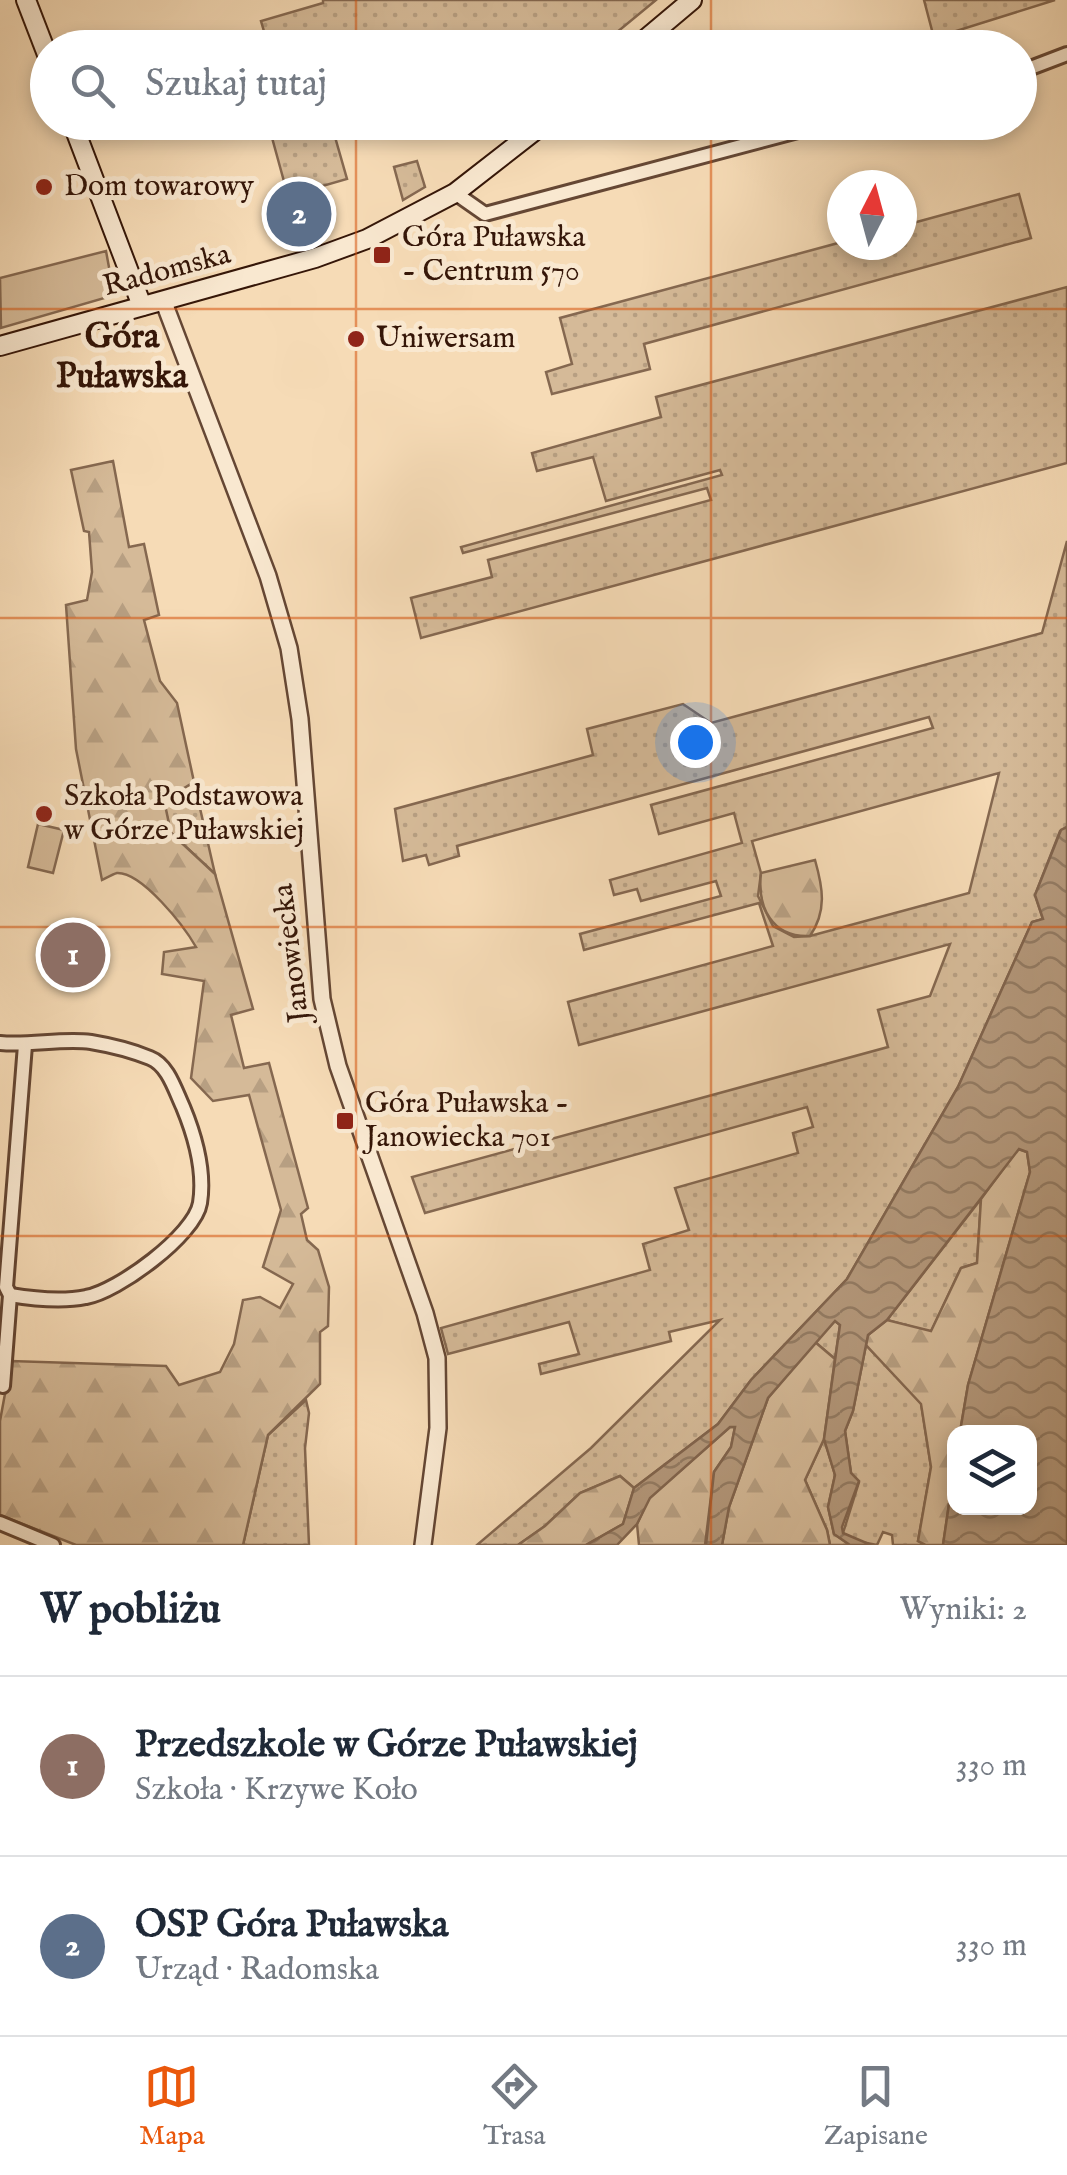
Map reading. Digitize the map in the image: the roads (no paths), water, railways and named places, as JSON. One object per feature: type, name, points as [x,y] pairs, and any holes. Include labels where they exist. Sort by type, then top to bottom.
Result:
[{"type":"main road","points":[[26,0],[38,30]]},
{"type":"main road","points":[[656,30],[692,0]]},
{"type":"main road","points":[[79,140],[142,306]]},
{"type":"main road","name":"Radomska","points":[[0,346],[315,258],[368,239],[455,193],[523,140]]},
{"type":"street","points":[[1037,65],[1067,54]]},
{"type":"street","points":[[455,193],[485,214],[764,140]]},
{"type":"street","name":"Janowiecka","points":[[163,300],[268,576],[289,648],[300,718],[316,953],[325,1016],[338,1066],[426,1313],[437,1358],[439,1409],[423,1545]]},
{"type":"street","points":[[0,1043],[89,1041],[152,1058],[162,1066],[185,1112],[198,1154],[200,1206],[190,1226],[164,1250],[112,1287],[89,1297],[6,1289]]},
{"type":"street","points":[[3,1386],[5,1234],[25,1045]]},
{"type":"street","points":[[0,1524],[53,1545]]},
{"type":"water","points":[[1067,827],[1067,1545],[943,1545],[947,1515],[1037,1515],[1037,1425],[961,1425],[968,1385],[1030,1172],[1027,1152],[1019,1149],[887,1320],[868,1335],[853,1411],[845,1431],[851,1473],[859,1481],[842,1527],[843,1533],[871,1545],[850,1545],[834,1534],[828,1507],[835,1475],[824,1439],[840,1325],[835,1321],[768,1398],[729,1507],[722,1545],[706,1545],[714,1472],[731,1447],[735,1427],[730,1427],[650,1498],[637,1524],[617,1545],[586,1545],[623,1524],[634,1488],[718,1424],[751,1380],[847,1279],[958,1087],[1032,922],[1043,919],[1035,895],[1061,830]]},
{"type":"place","name":"Dom towarowy","points":[[44,187]]},
{"type":"place","name":"OSP Góra Puławska","points":[[299,214]]},
{"type":"place","name":"Góra Puławska - Centrum 570","points":[[382,255]]},
{"type":"place","name":"Uniwersam","points":[[356,339]]},
{"type":"place","name":"Szkoła Podstawowa w Górze Puławskiej","points":[[44,814]]},
{"type":"place","name":"Przedszkole w Górze Puławskiej","points":[[73,955]]},
{"type":"place","name":"Góra Puławska - Janowiecka 701","points":[[345,1121]]},
{"type":"district","name":"Góra Puławska","points":[[122,357]]}]
